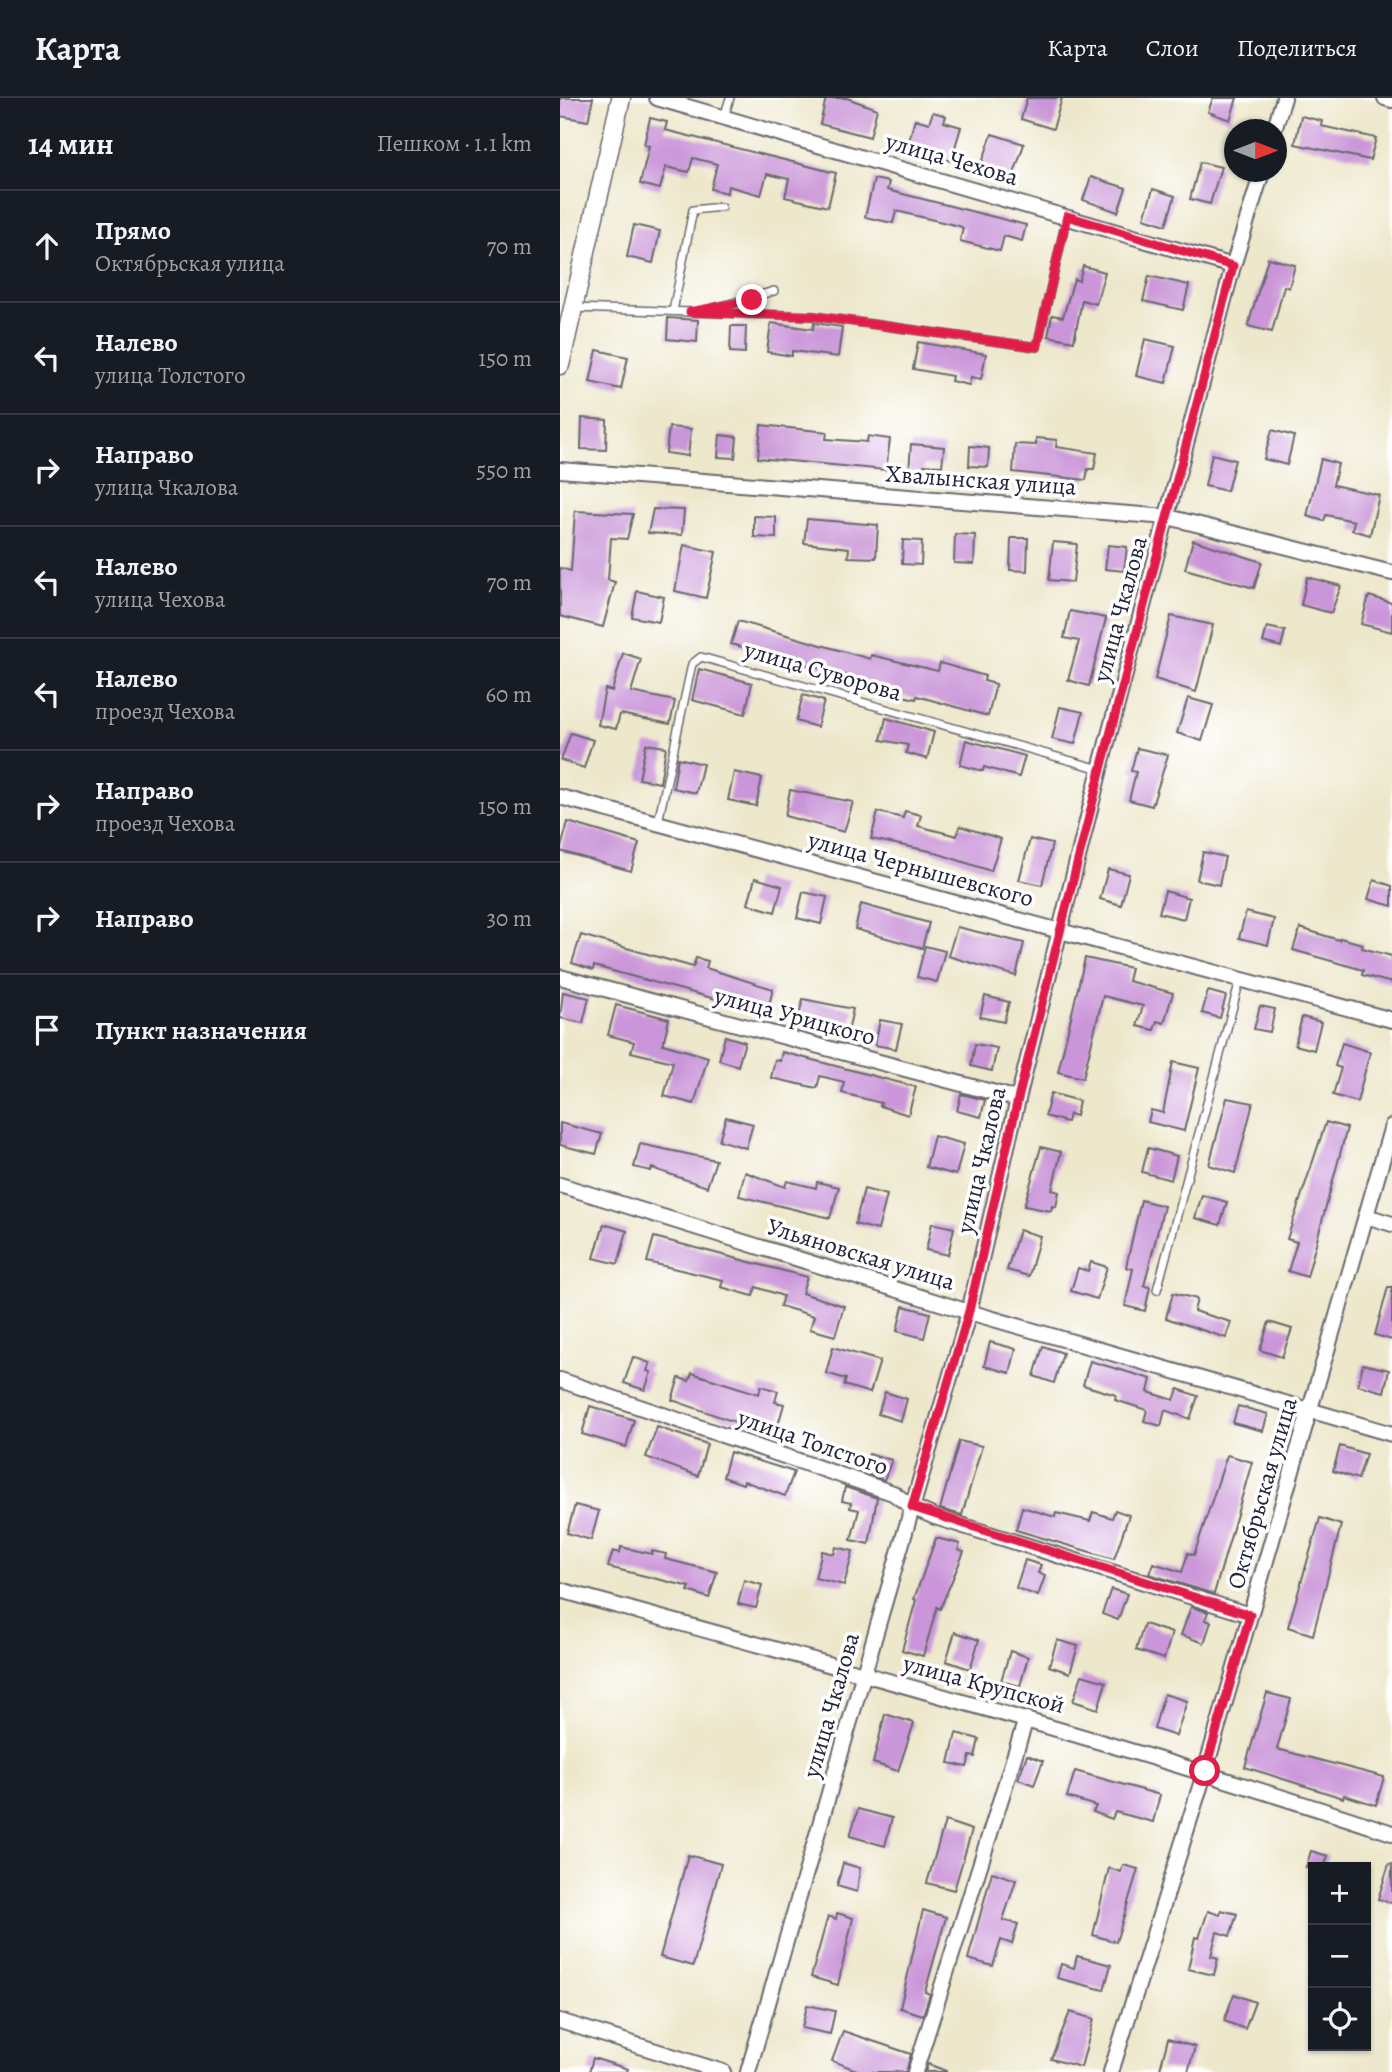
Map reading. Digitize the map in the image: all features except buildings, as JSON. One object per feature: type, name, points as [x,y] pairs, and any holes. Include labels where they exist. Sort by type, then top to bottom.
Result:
[{"type":"street","points":[[560,365],[621,98]]},
{"type":"street","name":"улица Чехова","points":[[657,98],[1233,266]]},
{"type":"street","points":[[1277,119],[1284,98]]},
{"type":"street","points":[[1385,98],[1392,100]]},
{"type":"street","name":"улица Чкалова","points":[[748,2072],[969,1311],[1018,1099],[1101,769],[1233,266],[1259,182]]},
{"type":"street","name":"Хвалынская улица","points":[[560,471],[1168,517],[1392,573]]},
{"type":"street","name":"улица Чернышевского","points":[[560,797],[1392,1020]]},
{"type":"street","name":"улица Урицкого","points":[[560,977],[1018,1099]]},
{"type":"street","name":"Октябрьская улица","points":[[1111,2072],[1205,1771],[1392,1126]]},
{"type":"street","name":"Ульяновская улица","points":[[560,1185],[969,1311],[1392,1434]]},
{"type":"street","points":[[1366,1216],[1392,1224]]},
{"type":"street","name":"улица Толстого","points":[[560,1380],[893,1493],[912,1507],[1250,1615]]},
{"type":"street","name":"улица Крупской","points":[[560,1590],[1205,1771],[1392,1833]]},
{"type":"street","points":[[915,2072],[1026,1719]]},
{"type":"street","points":[[560,2021],[723,2072]]},
{"type":"lane","points":[[724,117],[730,98]]},
{"type":"lane","points":[[673,311],[693,211],[721,207]]},
{"type":"lane","points":[[573,308],[813,316],[1037,347],[1067,216]]},
{"type":"lane","points":[[690,312],[717,309],[774,292]]},
{"type":"lane","name":"улица Суворова","points":[[658,822],[692,664],[701,657],[1101,769]]},
{"type":"lane","points":[[1157,1290],[1240,979]]},
{"type":"route","points":[[752,300],[717,309],[690,312],[813,316],[1037,347],[1067,216],[1233,266],[1101,769],[1018,1099],[969,1311],[912,1507],[935,1517],[1250,1615],[1205,1771]]}]
